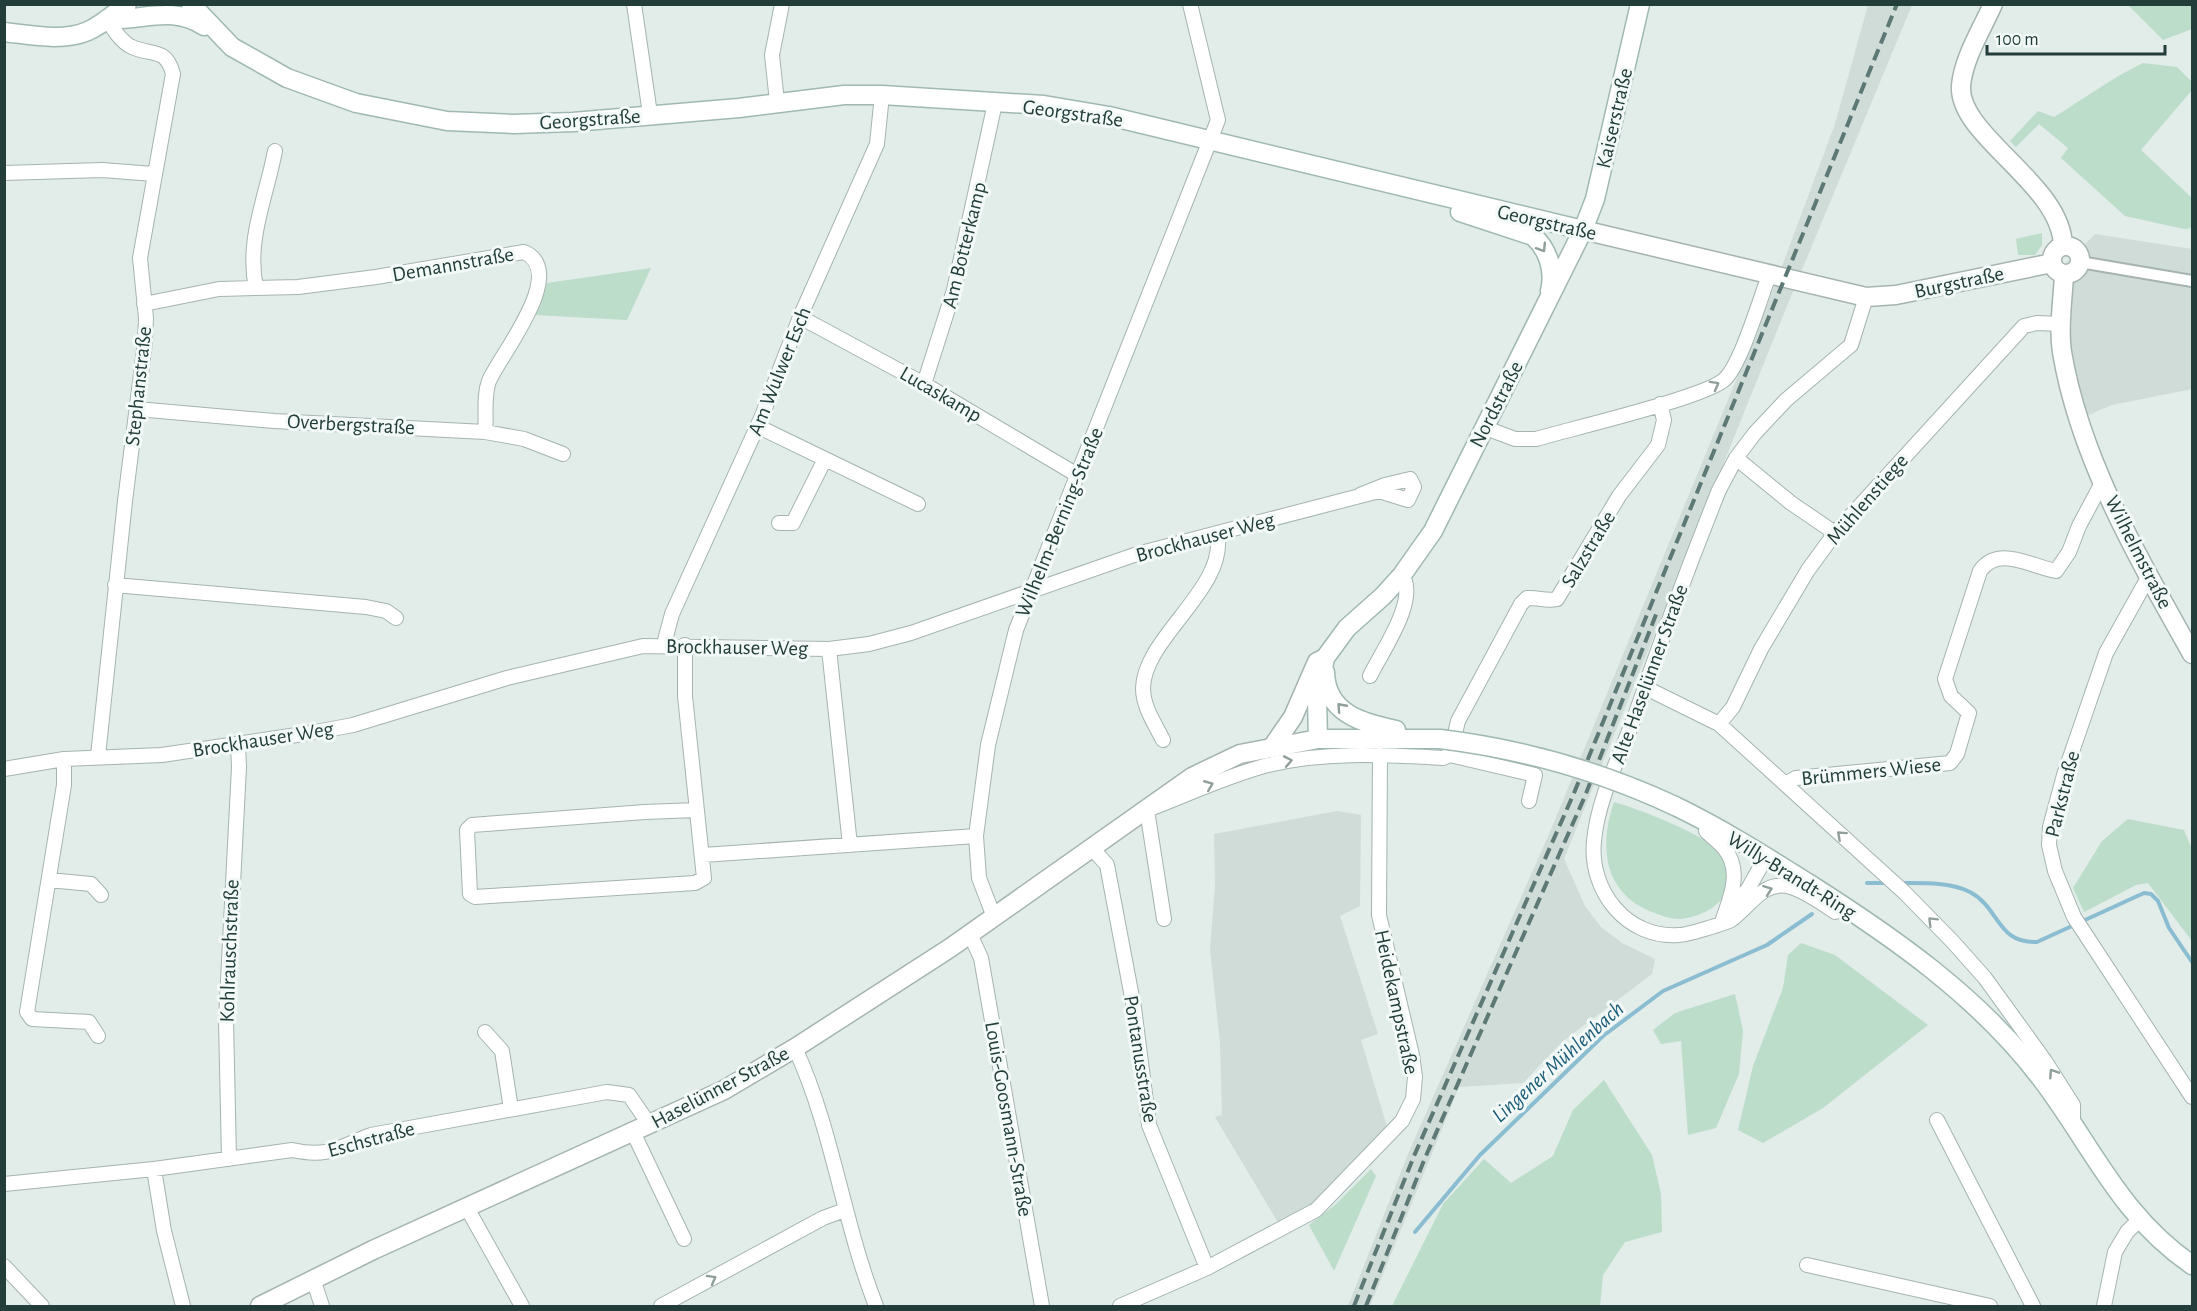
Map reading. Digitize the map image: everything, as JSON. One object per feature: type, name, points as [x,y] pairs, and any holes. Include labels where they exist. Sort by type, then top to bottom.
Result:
[{"type":"main road","points":[[4,32],[61,37],[76,35],[90,30],[127,4]]},
{"type":"main road","points":[[191,4],[218,35]]},
{"type":"main road","name":"Kaiserstraße","points":[[1583,230],[1598,189],[1640,4]]},
{"type":"main road","points":[[1993,4],[1965,69],[1962,95],[1969,115],[2053,209],[2060,223],[2063,246]]},
{"type":"main road","points":[[107,19],[177,14],[190,17],[218,35]]},
{"type":"main road","name":"Georgstraße","points":[[218,35],[232,48],[270,70],[356,103],[447,121],[514,124],[882,95],[1044,105],[1109,116],[1436,197],[1866,297]]},
{"type":"main road","points":[[1436,197],[1455,210],[1533,236],[1542,244],[1551,266],[1552,283],[1540,318]]},
{"type":"main road","name":"Nordstraße","points":[[1318,739],[1317,698],[1325,658],[1347,628],[1402,575],[1433,531],[1583,230]]},
{"type":"main road","points":[[2058,269],[2055,250],[2063,246],[2073,248],[2080,262]]},
{"type":"main road","name":"Burgstraße","points":[[1866,297],[1896,295],[2058,269],[2073,272],[2080,262]]},
{"type":"main road","name":"Wilhelmstraße","points":[[2058,269],[2062,351],[2078,418],[2103,481],[2149,576],[2193,654]]},
{"type":"main road","points":[[1273,746],[1293,717],[1317,662],[1325,658],[1325,681],[1330,694],[1341,708],[1361,723],[1388,733]]},
{"type":"main road","name":"Willy-Brandt-Ring","points":[[1318,739],[1388,733],[1448,735],[1569,765],[1675,807],[1766,857],[1899,943],[1984,1016],[2040,1077],[2122,1199],[2139,1220],[2167,1248],[2193,1265]]},
{"type":"main road","name":"Haselünner Straße","points":[[260,1306],[313,1279],[724,1089],[795,1048],[970,934],[1208,768],[1240,754],[1318,739]]},
{"type":"street","points":[[634,4],[650,114]]},
{"type":"street","points":[[777,102],[772,55],[782,4]]},
{"type":"street","name":"Wilhelm-Berning-Straße","points":[[994,917],[979,878],[976,836],[981,786],[999,692],[1016,630],[1079,476],[1218,120],[1217,106],[1190,4]]},
{"type":"street","name":"Stephanstraße","points":[[98,756],[115,585],[145,342],[140,258],[173,74],[170,63],[164,56],[132,47],[125,42],[107,19]]},
{"type":"street","name":"Am Wulwer Esch","points":[[664,644],[672,614],[756,426],[800,317],[877,144],[882,95]]},
{"type":"street","name":"Am Botterkamp","points":[[924,384],[954,290],[995,103]]},
{"type":"street","points":[[256,288],[253,273],[254,232],[275,151]]},
{"type":"street","points":[[4,172],[102,170],[154,174]]},
{"type":"street","name":"Demannstraße","points":[[144,304],[219,290],[298,287],[376,277],[517,252],[529,254],[534,258],[538,271],[538,291],[489,383],[485,432]]},
{"type":"street","points":[[2080,262],[2193,281]]},
{"type":"street","points":[[1483,428],[1515,439],[1536,439],[1705,390],[1726,378],[1734,366],[1770,273]]},
{"type":"street","name":"Alte Haselünner Straße","points":[[1848,909],[1835,912],[1802,892],[1790,887],[1777,886],[1757,894],[1729,922],[1722,922],[1681,935],[1648,930],[1624,918],[1609,903],[1599,883],[1594,863],[1596,826],[1612,772],[1714,501],[1736,458],[1786,400],[1851,345],[1866,297]]},
{"type":"street","name":"Lucaskamp","points":[[800,317],[924,384],[1079,476]]},
{"type":"street","name":"Mühlenstiege","points":[[1719,724],[1733,707],[1761,650],[1808,570],[1835,533],[2024,326],[2037,323],[2061,324]]},
{"type":"street","name":"Salzstraße","points":[[1448,735],[1458,721],[1521,604],[1527,598],[1537,597],[1548,601],[1557,599],[1619,496],[1658,445],[1665,420],[1660,404]]},
{"type":"street","name":"Overbergstraße","points":[[137,409],[274,421],[485,432],[524,439],[563,454]]},
{"type":"street","points":[[756,426],[918,504]]},
{"type":"street","points":[[1736,458],[1791,503],[1835,533]]},
{"type":"street","points":[[779,523],[793,523],[825,459]]},
{"type":"street","name":"Brockhauser Weg","points":[[4,769],[64,759],[162,755],[352,725],[507,678],[600,655],[664,644],[829,650],[869,644],[911,633],[1137,554],[1379,491],[1408,500],[1414,487],[1410,479],[1385,485],[1360,495]]},
{"type":"street","name":"Wilhelmstraße","points":[[2056,571],[2069,552],[2079,526],[2103,481]]},
{"type":"street","points":[[1163,740],[1144,698],[1145,676],[1164,642],[1213,571],[1218,556],[1217,532]]},
{"type":"street","name":"Brümmers Wiese","points":[[1789,788],[1796,778],[1950,763],[1957,754],[1969,713],[1948,691],[1946,670],[1980,571],[1987,561],[1996,557],[2056,571]]},
{"type":"street","points":[[1370,676],[1407,601],[1408,584],[1402,575]]},
{"type":"street","name":"Parkstraße","points":[[2149,576],[2106,653],[2064,775],[2050,827],[2049,845],[2074,917],[2193,1097]]},
{"type":"street","points":[[115,585],[366,607],[386,611],[396,618]]},
{"type":"street","points":[[685,645],[685,696],[704,878],[695,883],[475,897],[470,894],[467,830],[472,825],[696,810]]},
{"type":"street","points":[[829,650],[833,700],[847,791],[850,844]]},
{"type":"street","name":"Willy-Brandt-Ring","points":[[1644,687],[1719,724],[1904,892],[1985,978],[2019,1023],[2073,1105],[2073,1126]]},
{"type":"street","points":[[1448,735],[1450,755]]},
{"type":"street","name":"Kohlrauschstraße","points":[[229,1159],[226,1039],[239,767],[238,744]]},
{"type":"street","name":"Haselünner Straße","points":[[1147,810],[1214,783],[1268,765],[1308,757],[1380,754],[1443,758],[1450,755],[1535,775],[1529,801]]},
{"type":"street","name":"Heidekampstraße","points":[[1120,1306],[1207,1268],[1316,1210],[1395,1130],[1413,1099],[1415,1077],[1412,1055],[1378,915],[1380,754]]},
{"type":"street","points":[[64,759],[64,784],[28,1016],[32,1019],[89,1022],[98,1036]]},
{"type":"street","points":[[1147,810],[1164,919]]},
{"type":"street","points":[[1707,823],[1706,831],[1724,848],[1734,865],[1734,886],[1722,922]]},
{"type":"street","points":[[703,855],[976,836]]},
{"type":"street","name":"Pontanusstraße","points":[[1092,848],[1107,865],[1134,1008],[1149,1125],[1207,1268]]},
{"type":"street","points":[[1722,922],[1748,889],[1766,857]]},
{"type":"street","points":[[49,880],[91,884],[101,895]]},
{"type":"street","name":"Louis-Goosmann-Straße","points":[[970,934],[981,958],[1042,1306]]},
{"type":"street","points":[[486,1032],[502,1052],[511,1108]]},
{"type":"street","points":[[795,1048],[817,1100],[861,1268],[876,1306]]},
{"type":"street","name":"Eschstraße","points":[[4,1184],[154,1169],[292,1150],[323,1153],[345,1148],[371,1135],[511,1108],[620,1092],[636,1101],[650,1124]]},
{"type":"street","points":[[1937,1120],[2033,1306]]},
{"type":"street","points":[[633,1132],[684,1239]]},
{"type":"street","points":[[154,1169],[164,1231],[183,1306]]},
{"type":"street","points":[[467,1208],[522,1306]]},
{"type":"street","points":[[661,1306],[823,1218],[845,1210]]},
{"type":"street","points":[[2104,1306],[2115,1252],[2127,1232],[2139,1220]]},
{"type":"street","points":[[1807,1265],[1990,1306]]},
{"type":"street","points":[[4,1266],[40,1306]]},
{"type":"street","points":[[313,1279],[322,1306]]},
{"type":"shaded area","points":[[1868,5],[1912,5],[1789,301],[1564,859],[1585,906],[1601,927],[1622,943],[1655,959],[1652,974],[1562,1042],[1523,1083],[1459,1087],[1370,1306],[1348,1306],[1408,1154],[1552,827],[1772,293],[1835,124]]},
{"type":"shaded area","points":[[2095,234],[2192,249],[2192,389],[2112,405],[2081,418],[2057,307],[2066,263]]},
{"type":"shaded area","points":[[1337,811],[1361,815],[1360,906],[1340,916],[1378,1034],[1361,1040],[1388,1130],[1311,1204],[1279,1224],[1215,1117],[1222,1115],[1220,1043],[1210,949],[1215,885],[1214,834]]},
{"type":"green space","points":[[2128,5],[2192,5],[2192,29],[2163,40]]},
{"type":"green space","points":[[2143,63],[2177,67],[2192,82],[2192,90],[2141,150],[2192,198],[2192,228],[2184,229],[2125,216],[2061,158],[2068,148],[2039,124],[2016,147],[2010,141],[2038,111],[2054,117]]},
{"type":"green space","points":[[2042,233],[2042,245],[2035,255],[2018,255],[2016,239]]},
{"type":"green space","points":[[651,268],[627,320],[535,315],[547,283]]},
{"type":"green space","points":[[1614,802],[1673,824],[1716,848],[1727,864],[1728,873],[1726,891],[1720,901],[1699,915],[1678,919],[1652,912],[1636,904],[1623,893],[1614,880],[1607,851],[1609,819]]},
{"type":"green space","points":[[2128,819],[2184,830],[2192,849],[2192,941],[2148,883],[2136,885],[2084,912],[2073,888],[2102,841]]},
{"type":"green space","points":[[1801,943],[1835,955],[1928,1025],[1823,1108],[1763,1143],[1738,1130],[1753,1066],[1783,988],[1788,955]]},
{"type":"green space","points":[[1735,994],[1743,1031],[1739,1074],[1716,1128],[1688,1135],[1681,1041],[1661,1044],[1653,1030],[1675,1013]]},
{"type":"green space","points":[[1604,1080],[1652,1155],[1661,1194],[1662,1232],[1625,1242],[1603,1275],[1600,1306],[1392,1306],[1443,1204],[1484,1159],[1511,1183],[1553,1156],[1573,1110]]},
{"type":"green space","points":[[1371,1169],[1376,1176],[1334,1271],[1309,1225],[1335,1205]]},
{"type":"waterway","name":"Lingener Mühlenbach","points":[[1867,883],[1887,883]]},
{"type":"waterway","name":"Lingener Mühlenbach","points":[[1901,883],[1945,885],[1970,892],[1988,907],[2006,931],[2014,937],[2037,942],[2144,893],[2151,894],[2158,901],[2169,928],[2192,962]]},
{"type":"waterway","name":"Lingener Mühlenbach","points":[[1415,1232],[1480,1155],[1603,1036],[1663,991],[1767,945],[1812,914]]},
{"type":"railway","points":[[1354,1306],[1414,1156],[1574,793],[1897,4]]},
{"type":"railway","points":[[1366,1306],[1425,1158],[1585,796],[1657,612]]}]
